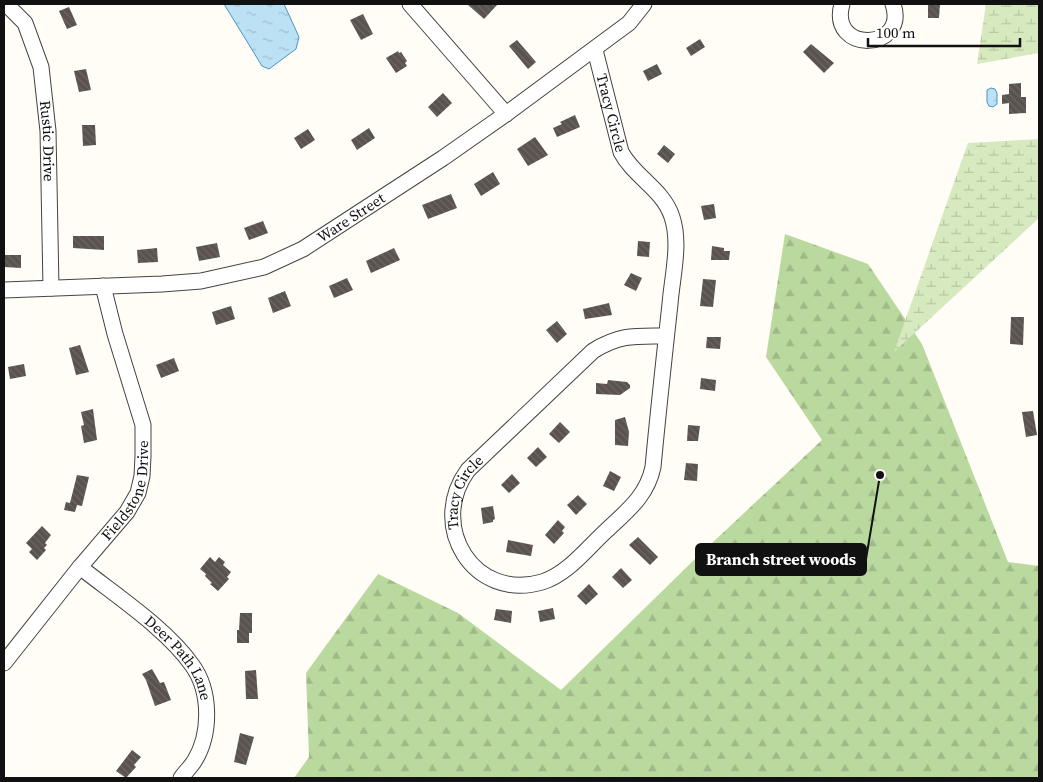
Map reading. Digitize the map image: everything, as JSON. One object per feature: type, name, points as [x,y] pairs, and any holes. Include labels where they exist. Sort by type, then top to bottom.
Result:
[{"type":"street","name":"Rustic Drive","points":[[6,4],[25,24],[41,67],[48,132],[51,288]]},
{"type":"street","points":[[410,4],[506,114]]},
{"type":"street","name":"Ware Street","points":[[4,290],[200,281],[264,267],[303,249],[506,114],[629,23],[644,4]]},
{"type":"street","points":[[842,4],[840,14],[846,30],[859,40],[868,41],[877,40],[891,28],[894,19],[893,4]]},
{"type":"street","name":"Tracy Circle","points":[[595,50],[621,152],[630,166],[662,198],[675,226],[676,248],[653,467],[642,495],[631,508],[567,567],[552,578],[534,584],[515,585],[496,580],[480,571],[461,550],[452,523],[452,504],[458,486],[468,470],[593,350],[607,342],[622,337],[666,336]]},
{"type":"street","name":"Fieldstone Drive","points":[[4,663],[80,567],[127,512],[138,493],[142,476],[143,426],[117,342],[103,286]]},
{"type":"street","name":"Deer Path Lane","points":[[80,567],[178,647],[200,678],[205,702],[205,730],[202,745],[194,761],[181,778]]},
{"type":"green space","points":[[986,4],[1039,4],[1039,53],[977,64]]},
{"type":"green space","points":[[1039,139],[1039,218],[894,352],[968,143]]},
{"type":"green space","points":[[785,234],[868,264],[922,344],[1008,562],[1039,566],[1039,778],[294,778],[309,757],[306,673],[378,574],[458,613],[561,690],[695,559],[822,440],[766,357]]},
{"type":"water","points":[[224,4],[284,4],[299,37],[296,49],[269,69],[262,66]]},
{"type":"water","points":[[995,89],[997,93],[997,104],[993,107],[989,106],[987,102],[987,90]]},
{"type":"building","points":[[467,4],[498,4],[484,19]]},
{"type":"building","points":[[928,4],[940,4],[939,18],[928,18]]},
{"type":"building","points":[[69,7],[77,25],[67,29],[59,11]]},
{"type":"building","points":[[363,14],[373,34],[361,40],[350,20]]},
{"type":"building","points":[[700,39],[705,47],[691,56],[686,48]]},
{"type":"building","points":[[517,40],[536,62],[528,69],[509,46]]},
{"type":"building","points":[[811,44],[834,63],[824,73],[803,52]]},
{"type":"building","points":[[398,51],[399,53],[401,52],[407,61],[405,63],[407,66],[396,73],[386,58]]},
{"type":"building","points":[[657,64],[662,74],[648,81],[643,71]]},
{"type":"building","points":[[86,69],[91,90],[79,92],[74,71]]},
{"type":"building","points":[[1021,83],[1021,97],[1026,97],[1026,113],[1009,114],[1009,103],[1002,104],[1002,95],[1009,94],[1009,84]]},
{"type":"building","points":[[443,93],[452,103],[437,117],[428,107]]},
{"type":"building","points":[[575,115],[580,127],[557,137],[553,128],[562,124],[560,122]]},
{"type":"building","points":[[82,125],[95,125],[96,145],[83,146]]},
{"type":"building","points":[[369,128],[375,138],[357,150],[351,140]]},
{"type":"building","points":[[308,129],[315,140],[301,149],[294,138]]},
{"type":"building","points":[[535,137],[548,155],[528,166],[517,149]]},
{"type":"building","points":[[664,145],[675,154],[668,163],[657,154]]},
{"type":"building","points":[[493,172],[500,184],[481,196],[474,184]]},
{"type":"building","points":[[451,194],[457,208],[428,219],[422,205]]},
{"type":"building","points":[[714,204],[716,218],[704,220],[701,206]]},
{"type":"building","points":[[263,221],[268,233],[249,240],[244,228]]},
{"type":"building","points":[[73,236],[104,236],[104,250],[73,248]]},
{"type":"building","points":[[638,241],[650,242],[649,257],[637,256]]},
{"type":"building","points":[[217,243],[220,257],[199,261],[196,247]]},
{"type":"building","points":[[712,246],[724,248],[724,251],[730,251],[729,260],[711,260]]},
{"type":"building","points":[[157,248],[158,262],[138,263],[137,250]]},
{"type":"building","points":[[394,248],[400,260],[371,273],[366,261]]},
{"type":"building","points":[[4,255],[21,255],[21,268],[4,267]]},
{"type":"building","points":[[631,273],[642,278],[636,291],[624,285]]},
{"type":"building","points":[[347,278],[353,290],[334,298],[329,286]]},
{"type":"building","points":[[703,279],[716,280],[713,307],[700,306]]},
{"type":"building","points":[[285,291],[291,306],[273,313],[268,298]]},
{"type":"building","points":[[609,303],[612,315],[585,319],[583,309]]},
{"type":"building","points":[[231,306],[235,319],[216,325],[212,312]]},
{"type":"building","points":[[1011,317],[1024,317],[1023,345],[1010,344]]},
{"type":"building","points":[[557,321],[567,334],[557,343],[546,330]]},
{"type":"building","points":[[707,337],[721,337],[720,349],[706,348]]},
{"type":"building","points":[[80,345],[89,372],[76,375],[69,348]]},
{"type":"building","points":[[174,358],[179,371],[161,378],[156,365]]},
{"type":"building","points":[[24,364],[26,376],[10,379],[8,367]]},
{"type":"building","points":[[701,378],[716,380],[715,391],[700,389]]},
{"type":"building","points":[[608,380],[627,382],[630,388],[620,395],[596,394],[596,383],[607,384]]},
{"type":"building","points":[[93,409],[97,440],[84,443],[81,426],[84,425],[81,412]]},
{"type":"building","points":[[1033,411],[1037,435],[1026,437],[1022,412]]},
{"type":"building","points":[[625,417],[629,432],[628,446],[615,445],[615,420]]},
{"type":"building","points":[[560,422],[570,432],[559,443],[549,434]]},
{"type":"building","points":[[688,425],[700,426],[698,441],[687,441]]},
{"type":"building","points":[[538,447],[547,457],[536,467],[527,458]]},
{"type":"building","points":[[686,463],[698,464],[697,481],[684,480]]},
{"type":"building","points":[[610,471],[621,477],[614,491],[603,486]]},
{"type":"building","points":[[512,474],[520,483],[509,493],[501,485]]},
{"type":"building","points":[[77,475],[89,477],[82,506],[77,505],[75,512],[64,510],[66,502],[70,503]]},
{"type":"building","points":[[578,495],[587,504],[576,515],[567,505]]},
{"type":"building","points":[[493,506],[495,519],[493,522],[483,524],[481,508]]},
{"type":"building","points":[[558,520],[565,527],[562,531],[564,533],[554,544],[545,535]]},
{"type":"building","points":[[42,526],[51,535],[45,543],[47,545],[44,548],[46,550],[37,560],[29,552],[32,549],[26,543]]},
{"type":"building","points":[[638,537],[658,557],[650,565],[629,545]]},
{"type":"building","points":[[508,540],[533,545],[531,556],[506,552]]},
{"type":"building","points":[[210,557],[215,562],[219,557],[225,562],[223,565],[231,572],[227,577],[229,579],[218,591],[210,584],[212,583],[200,569]]},
{"type":"building","points":[[621,568],[632,580],[623,588],[612,577]]},
{"type":"building","points":[[589,584],[598,594],[586,605],[577,596]]},
{"type":"building","points":[[553,608],[555,619],[540,622],[538,611]]},
{"type":"building","points":[[496,609],[512,611],[511,623],[494,620]]},
{"type":"building","points":[[240,613],[252,613],[252,633],[249,633],[249,643],[237,643]]},
{"type":"building","points":[[152,669],[160,683],[164,682],[171,700],[155,706],[142,674]]},
{"type":"building","points":[[256,670],[258,699],[246,699],[245,671]]},
{"type":"building","points":[[240,733],[254,737],[246,765],[234,762]]},
{"type":"building","points":[[132,750],[141,757],[134,765],[136,767],[126,778],[116,771]]},
{"type":"place","name":"Branch street woods","points":[[880,475]]}]
